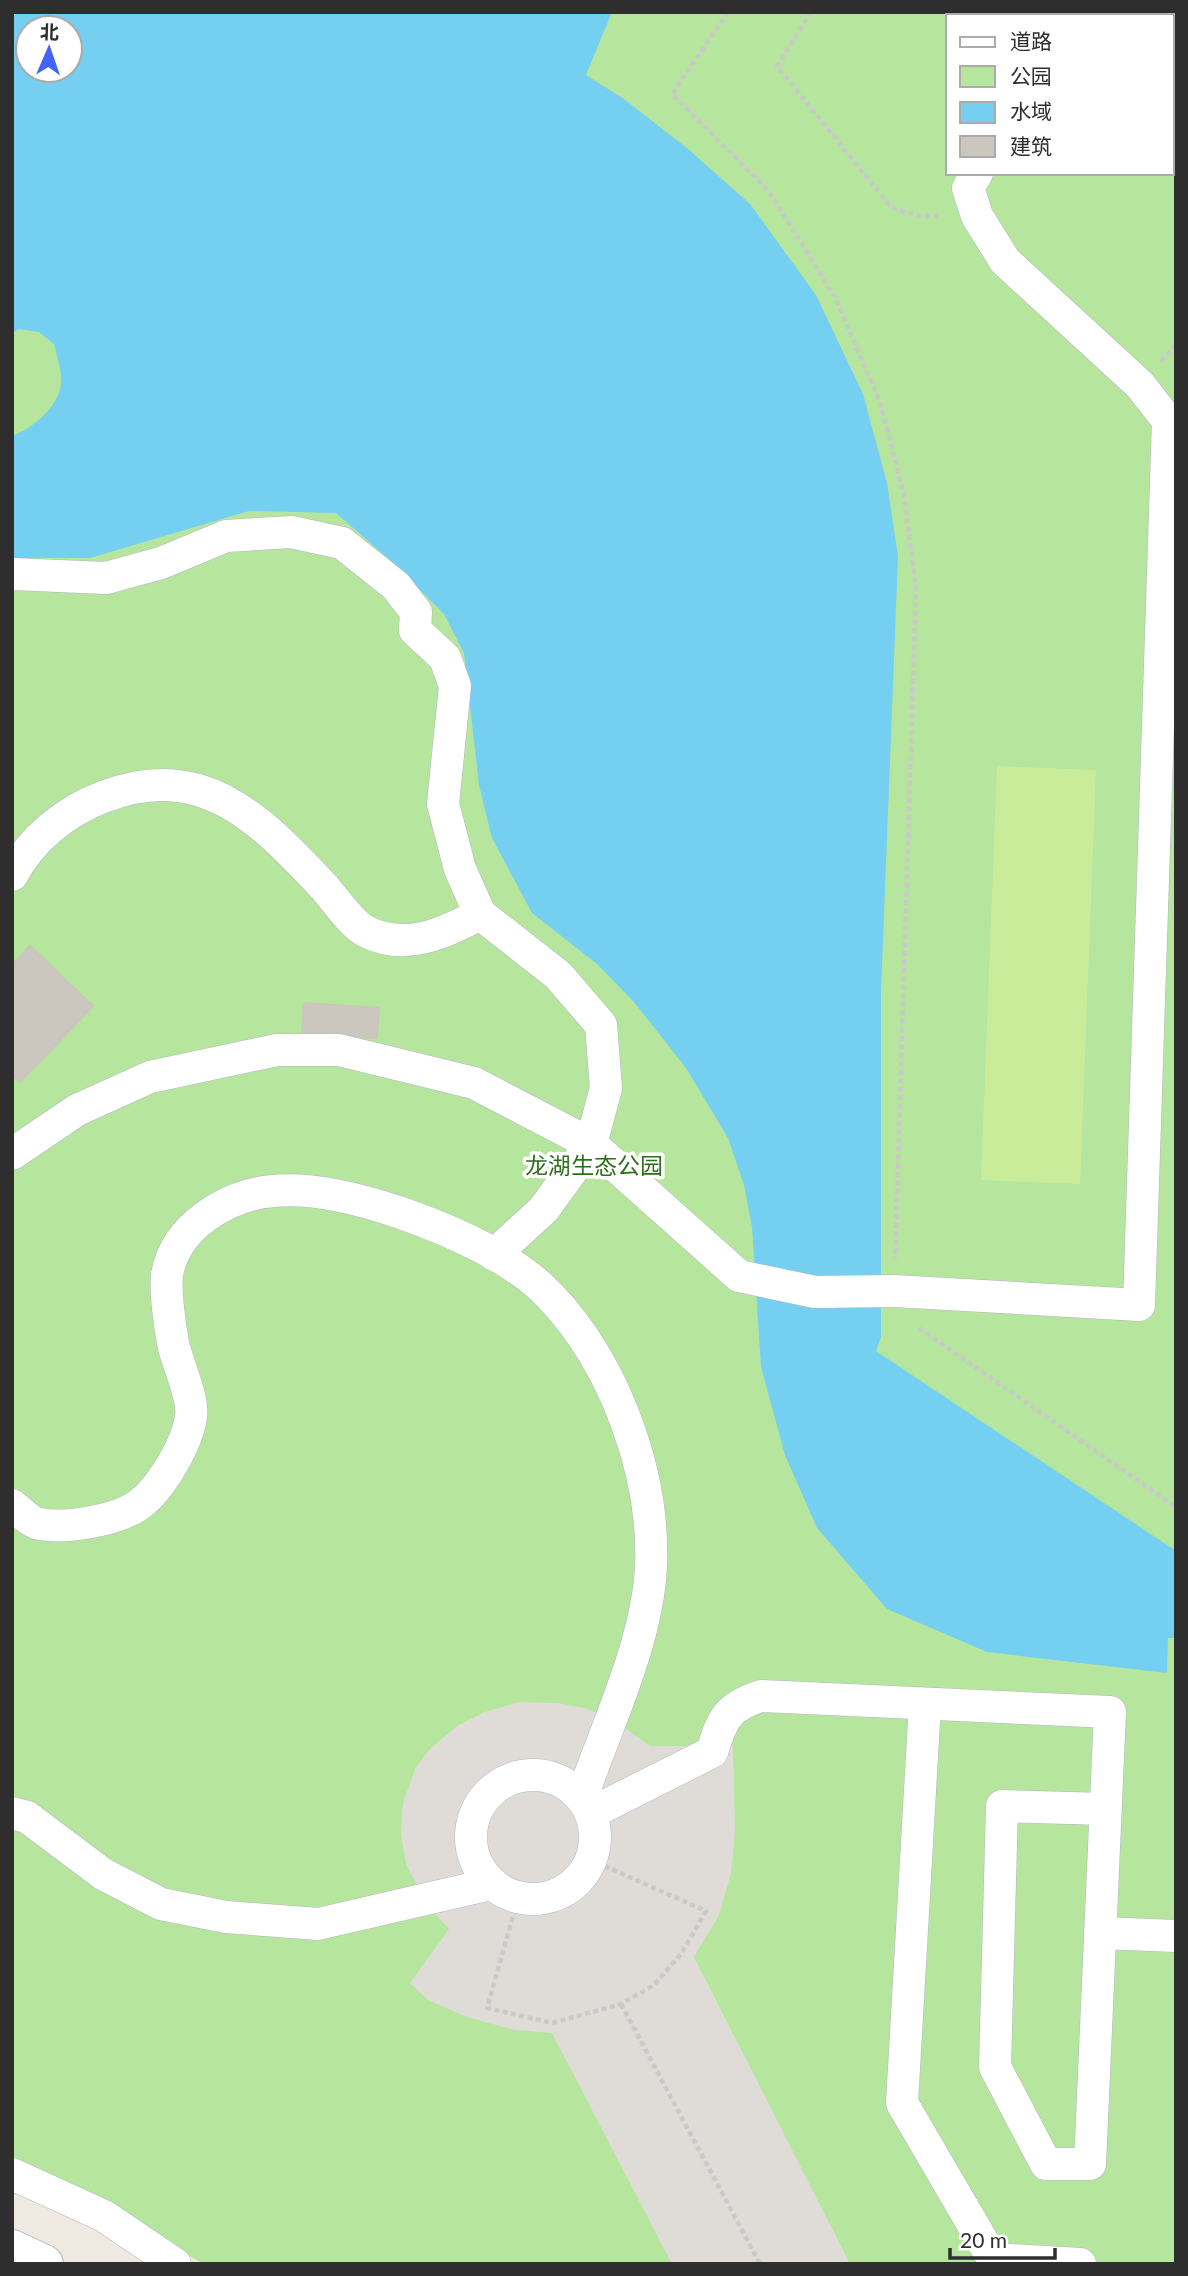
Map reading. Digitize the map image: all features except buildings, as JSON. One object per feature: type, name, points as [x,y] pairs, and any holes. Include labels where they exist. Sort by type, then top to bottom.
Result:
[{"type":"main road","points":[[12,2249],[44,2264]]},
{"type":"street","points":[[12,1154],[77,1110],[150,1077],[277,1050],[338,1051],[401,1063],[474,1083],[591,1144],[739,1276],[815,1292],[894,1292],[1139,1305],[1168,421],[1140,385],[1005,261],[977,216],[968,188],[976,175]]},
{"type":"street","points":[[13,574],[106,578],[161,563],[226,536],[291,533],[342,543],[396,586],[416,612],[415,630],[445,658],[455,687],[443,804],[460,869],[481,914],[558,975],[601,1025],[606,1088],[591,1144],[544,1209],[494,1255]]},
{"type":"street","points":[[12,874],[19,861],[51,826],[83,804],[128,787],[175,784],[217,797],[257,818],[364,930],[401,940],[441,935],[481,914]]},
{"type":"street","points":[[12,1505],[38,1524],[90,1524],[139,1505],[176,1460],[192,1415],[173,1342],[167,1274],[182,1240],[212,1208],[272,1191],[355,1198],[426,1222],[494,1255],[550,1295],[589,1347],[625,1418],[647,1489],[651,1567],[642,1628],[586,1805]]},
{"type":"street","points":[[586,1805],[712,1752],[719,1731],[736,1704],[761,1696],[1110,1712],[1106,1809],[1090,2164],[1046,2164],[995,2067],[1002,1806],[1106,1809]]},
{"type":"street","points":[[925,1704],[902,2104],[993,2259],[1080,2264]]},
{"type":"street","points":[[12,1813],[27,1817],[103,1874],[161,1904],[226,1917],[318,1924],[505,1891],[536,1899],[570,1888],[592,1860],[596,1829],[586,1805],[566,1784],[547,1775],[526,1774],[506,1780],[489,1791],[477,1808],[470,1828],[471,1848],[478,1868],[505,1891]]},
{"type":"street","points":[[1100,1933],[1176,1937]]},
{"type":"street","points":[[12,2174],[104,2216],[175,2264]]},
{"type":"path","points":[[728,12],[672,94],[768,190],[835,297],[880,402],[904,495],[916,588],[894,1310],[1176,1507]]},
{"type":"path","points":[[811,12],[777,66],[891,207],[916,216],[977,216]]},
{"type":"path","points":[[505,1891],[487,2008],[552,2023],[621,2004],[654,1985],[681,1954],[705,1911],[592,1860]]},
{"type":"path","points":[[621,2004],[760,2264]]},
{"type":"green space","name":"龙湖生态公园","points":[[12,12],[1176,12],[1176,2264],[204,2264],[12,2159]]},
{"type":"green space","points":[[997,766],[1096,770],[1080,1184],[981,1180]]},
{"type":"shaded area","points":[[519,1702],[557,1703],[585,1708],[614,1720],[650,1746],[733,1746],[735,1829],[731,1873],[719,1915],[694,1957],[850,2264],[672,2264],[552,2033],[515,2030],[467,2017],[428,2000],[410,1983],[449,1929],[428,1906],[406,1864],[401,1835],[403,1803],[416,1767],[430,1749],[457,1726],[485,1712]]},
{"type":"water","points":[[12,12],[612,12],[586,75],[624,99],[688,149],[750,204],[816,295],[863,394],[887,483],[898,556],[881,991],[881,1337],[876,1351],[1176,1551],[1176,1638],[1168,1638],[1167,1673],[987,1652],[887,1609],[817,1528],[785,1455],[761,1367],[752,1227],[744,1185],[728,1138],[686,1068],[634,1002],[597,964],[532,913],[492,838],[479,785],[464,653],[444,614],[390,560],[336,513],[249,511],[90,558],[34,558],[12,568],[12,436],[27,429],[48,411],[57,397],[61,378],[54,344],[39,332],[18,329],[12,334]]}]
